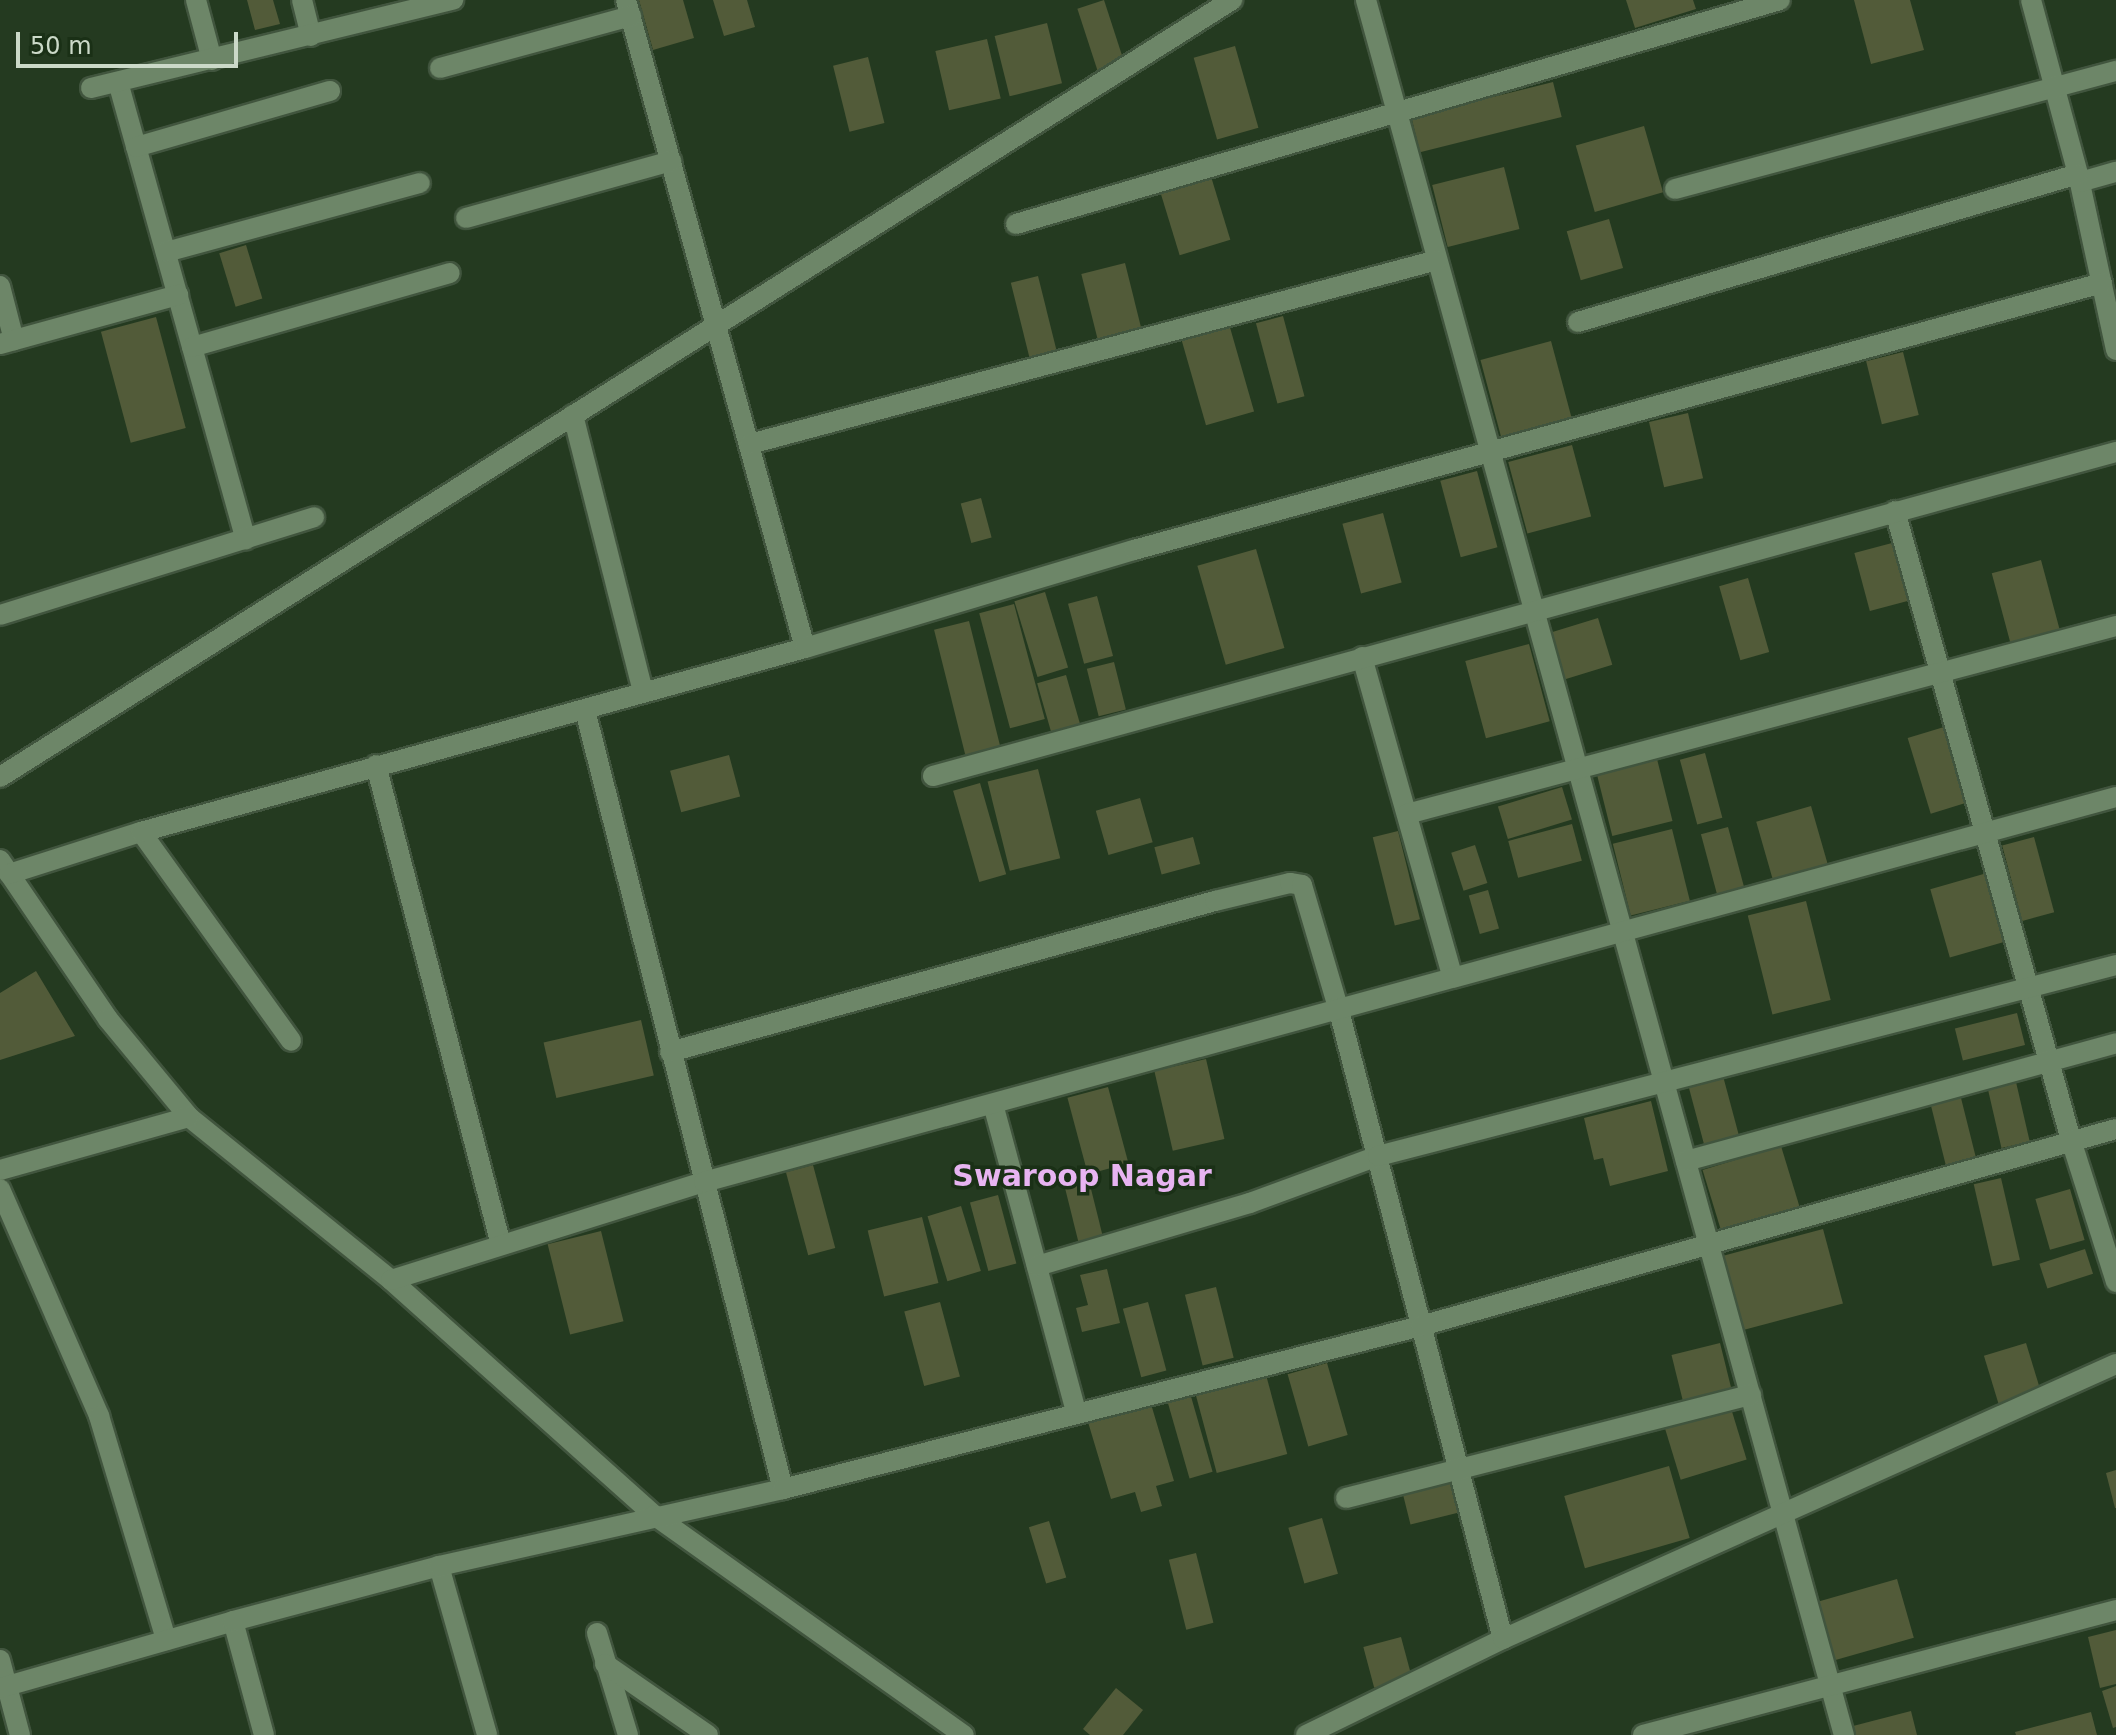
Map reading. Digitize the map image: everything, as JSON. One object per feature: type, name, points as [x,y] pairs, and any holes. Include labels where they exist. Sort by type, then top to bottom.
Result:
[{"type":"street","points":[[196,0],[212,60]]},
{"type":"street","points":[[302,0],[311,36]]},
{"type":"street","points":[[91,88],[453,0]]},
{"type":"street","points":[[0,777],[1232,0]]},
{"type":"street","points":[[1366,0],[1844,1735]]},
{"type":"street","points":[[1016,224],[1396,109],[1780,0]]},
{"type":"street","points":[[2031,0],[2107,288],[2116,350]]},
{"type":"street","points":[[440,68],[629,8],[805,648]]},
{"type":"street","points":[[1675,189],[2054,85],[2116,71]]},
{"type":"street","points":[[118,82],[246,539]]},
{"type":"street","points":[[136,147],[330,91]]},
{"type":"street","points":[[466,218],[671,161]]},
{"type":"street","points":[[1578,322],[2079,178],[2116,172]]},
{"type":"street","points":[[166,252],[420,183]]},
{"type":"street","points":[[750,444],[1437,260]]},
{"type":"street","points":[[192,347],[450,273]]},
{"type":"street","points":[[0,286],[7,342],[178,295]]},
{"type":"street","points":[[964,1735],[654,1515],[391,1280],[189,1117],[108,1019],[5,867],[585,710],[1490,452],[2107,288]]},
{"type":"street","points":[[573,415],[643,692]]},
{"type":"street","points":[[933,776],[2116,452]]},
{"type":"street","points":[[1895,511],[2071,1140],[2116,1282]]},
{"type":"street","points":[[0,615],[314,517]]},
{"type":"street","points":[[1407,814],[2116,626]]},
{"type":"street","points":[[1362,657],[1452,975]]},
{"type":"street","points":[[585,710],[783,1489]]},
{"type":"street","points":[[376,765],[501,1245]]},
{"type":"street","points":[[391,1280],[704,1182],[1452,975],[1622,932],[2116,797]]},
{"type":"street","points":[[141,832],[291,1041]]},
{"type":"street","points":[[670,1052],[1297,882],[1306,891],[1338,1007],[1503,1639]]},
{"type":"street","points":[[1037,1266],[1250,1203],[1378,1156],[2116,965]]},
{"type":"street","points":[[1686,1161],[2116,1043]]},
{"type":"street","points":[[993,1104],[1076,1412]]},
{"type":"street","points":[[0,1170],[189,1117]]},
{"type":"street","points":[[3,1687],[439,1566],[654,1515],[783,1489],[1421,1326],[1710,1247],[2116,1129]]},
{"type":"street","points":[[0,1189],[99,1416],[166,1640]]},
{"type":"street","points":[[1306,1735],[1503,1639],[2116,1364]]},
{"type":"street","points":[[1346,1498],[1751,1395]]},
{"type":"street","points":[[439,1566],[487,1735]]},
{"type":"street","points":[[1643,1735],[2116,1610]]},
{"type":"street","points":[[233,1621],[264,1735]]},
{"type":"street","points":[[597,1633],[628,1735]]},
{"type":"street","points":[[0,1660],[3,1687],[20,1735]]},
{"type":"street","points":[[605,1664],[708,1735]]},
{"type":"building","points":[[247,0],[273,0],[280,24],[255,30]]},
{"type":"building","points":[[639,0],[683,0],[694,38],[653,50]]},
{"type":"building","points":[[713,0],[747,0],[755,27],[724,36]]},
{"type":"building","points":[[1104,0],[1125,64],[1098,72],[1077,9]]},
{"type":"building","points":[[1626,0],[1693,0],[1696,9],[1635,28]]},
{"type":"building","points":[[1854,0],[1910,0],[1924,50],[1871,64]]},
{"type":"building","points":[[1047,23],[1062,83],[1010,96],[995,36]]},
{"type":"building","points":[[987,39],[1001,98],[949,110],[935,51]]},
{"type":"building","points":[[1235,46],[1258,128],[1217,140],[1194,58]]},
{"type":"building","points":[[868,57],[884,123],[850,132],[833,66]]},
{"type":"building","points":[[1553,82],[1562,117],[1420,152],[1411,117]]},
{"type":"building","points":[[1644,126],[1663,192],[1595,212],[1576,146]]},
{"type":"building","points":[[1504,167],[1519,229],[1448,247],[1432,185]]},
{"type":"building","points":[[1209,170],[1230,240],[1180,255],[1158,185]]},
{"type":"building","points":[[1609,219],[1623,268],[1581,280],[1567,231]]},
{"type":"building","points":[[246,245],[262,299],[236,307],[219,253]]},
{"type":"building","points":[[1125,263],[1144,338],[1100,349],[1081,274]]},
{"type":"building","points":[[1038,276],[1059,359],[1032,366],[1011,283]]},
{"type":"building","points":[[1283,316],[1304,396],[1277,403],[1256,323]]},
{"type":"building","points":[[156,317],[186,428],[131,443],[101,332]]},
{"type":"building","points":[[1229,324],[1254,411],[1206,425],[1181,338]]},
{"type":"building","points":[[1551,341],[1571,417],[1501,436],[1480,360]]},
{"type":"building","points":[[1903,352],[1919,415],[1882,424],[1866,361]]},
{"type":"building","points":[[1688,413],[1703,478],[1664,487],[1649,422]]},
{"type":"building","points":[[1572,445],[1591,516],[1527,534],[1508,462]]},
{"type":"building","points":[[1477,471],[1497,547],[1461,557],[1440,481]]},
{"type":"building","points":[[981,498],[992,538],[971,543],[961,503]]},
{"type":"building","points":[[1383,513],[1402,583],[1361,593],[1342,524]]},
{"type":"building","points":[[1892,543],[1908,601],[1870,611],[1854,553]]},
{"type":"building","points":[[1256,549],[1284,648],[1226,665],[1197,566]]},
{"type":"building","points":[[2041,560],[2060,631],[2011,644],[1992,573]]},
{"type":"building","points":[[1748,578],[1769,652],[1740,660],[1719,586]]},
{"type":"building","points":[[1045,592],[1068,668],[1037,677],[1014,601]]},
{"type":"building","points":[[1097,596],[1113,656],[1084,664],[1068,604]]},
{"type":"building","points":[[1014,604],[1045,719],[1010,728],[979,613]]},
{"type":"building","points":[[1598,618],[1612,665],[1564,680],[1549,633]]},
{"type":"building","points":[[969,621],[1000,747],[966,756],[934,630]]},
{"type":"building","points":[[1529,644],[1550,721],[1486,738],[1465,661]]},
{"type":"building","points":[[1114,662],[1126,710],[1099,716],[1087,669]]},
{"type":"building","points":[[1066,675],[1080,724],[1051,732],[1037,683]]},
{"type":"building","points":[[1944,727],[1967,803],[1931,814],[1908,738]]},
{"type":"building","points":[[1705,753],[1722,818],[1697,824],[1680,760]]},
{"type":"building","points":[[729,755],[740,797],[681,812],[670,771]]},
{"type":"building","points":[[1657,759],[1672,821],[1612,836],[1597,774]]},
{"type":"building","points":[[1038,769],[1060,858],[1010,871],[988,782]]},
{"type":"building","points":[[980,783],[1006,874],[979,882],[953,791]]},
{"type":"building","points":[[1562,787],[1572,820],[1508,839],[1498,807]]},
{"type":"building","points":[[1140,798],[1153,842],[1108,855],[1096,811]]},
{"type":"building","points":[[1811,806],[1828,866],[1773,881],[1756,822]]},
{"type":"building","points":[[1572,824],[1582,861],[1518,878],[1508,841]]},
{"type":"building","points":[[1728,827],[1745,892],[1718,899],[1701,834]]},
{"type":"building","points":[[1672,829],[1690,901],[1631,916],[1613,844]]},
{"type":"building","points":[[1398,831],[1420,919],[1395,926],[1373,837]]},
{"type":"building","points":[[1193,837],[1200,864],[1162,874],[1154,847]]},
{"type":"building","points":[[2034,837],[2054,912],[2022,921],[2002,846]]},
{"type":"building","points":[[1475,845],[1487,883],[1464,891],[1451,853]]},
{"type":"building","points":[[1987,873],[2007,941],[1950,958],[1930,889]]},
{"type":"building","points":[[1488,890],[1499,928],[1480,934],[1469,896]]},
{"type":"building","points":[[1806,901],[1831,1000],[1772,1014],[1748,916]]},
{"type":"building","points":[[36,971],[75,1036],[0,1060],[0,993]]},
{"type":"building","points":[[2017,1013],[2025,1045],[1963,1061],[1955,1028]]},
{"type":"building","points":[[641,1020],[654,1076],[556,1098],[544,1042]]},
{"type":"building","points":[[1206,1059],[1224,1139],[1173,1151],[1154,1071]]},
{"type":"building","points":[[1723,1076],[1740,1141],[1706,1150],[1688,1085]]},
{"type":"building","points":[[2016,1082],[2030,1141],[2001,1148],[1988,1089]]},
{"type":"building","points":[[1108,1087],[1128,1163],[1088,1174],[1067,1098]]},
{"type":"building","points":[[1960,1094],[1977,1164],[1947,1171],[1930,1101]]},
{"type":"building","points":[[1651,1101],[1668,1171],[1610,1186],[1603,1158],[1594,1160],[1584,1118]]},
{"type":"building","points":[[1781,1146],[1800,1208],[1722,1232],[1703,1170]]},
{"type":"building","points":[[813,1165],[835,1248],[808,1255],[786,1172]]},
{"type":"building","points":[[2001,1178],[2020,1260],[1993,1266],[1974,1184]]},
{"type":"building","points":[[1089,1181],[1105,1246],[1081,1252],[1065,1187]]},
{"type":"building","points":[[2070,1189],[2085,1240],[2050,1250],[2035,1199]]},
{"type":"building","points":[[998,1195],[1016,1264],[988,1271],[970,1203]]},
{"type":"building","points":[[961,1206],[981,1271],[947,1281],[928,1216]]},
{"type":"building","points":[[922,1217],[938,1283],[884,1297],[868,1231]]},
{"type":"building","points":[[1823,1229],[1843,1303],[1742,1331],[1722,1256]]},
{"type":"building","points":[[601,1231],[623,1321],[570,1335],[548,1244]]},
{"type":"building","points":[[2085,1249],[2093,1274],[2047,1289],[2039,1264]]},
{"type":"building","points":[[1107,1269],[1120,1323],[1082,1332],[1076,1308],[1088,1305],[1080,1275]]},
{"type":"building","points":[[1216,1287],[1234,1358],[1203,1366],[1185,1295]]},
{"type":"building","points":[[940,1302],[960,1376],[924,1386],[904,1312]]},
{"type":"building","points":[[1148,1302],[1166,1371],[1141,1377],[1123,1309]]},
{"type":"building","points":[[1720,1343],[1733,1394],[1684,1407],[1671,1355]]},
{"type":"building","points":[[2026,1343],[2042,1397],[2000,1409],[1984,1356]]},
{"type":"building","points":[[1327,1363],[1348,1435],[1308,1446],[1288,1374]]},
{"type":"building","points":[[1265,1371],[1287,1454],[1217,1473],[1194,1390]]},
{"type":"building","points":[[1190,1393],[1213,1472],[1190,1478],[1167,1400]]},
{"type":"building","points":[[1151,1404],[1174,1481],[1156,1486],[1162,1506],[1141,1512],[1135,1492],[1111,1499],[1088,1422]]},
{"type":"building","points":[[1730,1405],[1747,1460],[1681,1480],[1664,1425]]},
{"type":"building","points":[[1669,1466],[1690,1538],[1585,1568],[1564,1496]]},
{"type":"building","points":[[2116,1470],[2116,1508],[2115,1508],[2106,1473]]},
{"type":"building","points":[[1452,1476],[1461,1512],[1410,1524],[1402,1489]]},
{"type":"building","points":[[1322,1518],[1338,1574],[1304,1583],[1288,1528]]},
{"type":"building","points":[[1049,1521],[1066,1577],[1046,1584],[1029,1527]]},
{"type":"building","points":[[1196,1553],[1213,1623],[1186,1630],[1169,1560]]},
{"type":"building","points":[[1897,1579],[1914,1638],[1831,1661],[1814,1603]]},
{"type":"building","points":[[2116,1630],[2116,1684],[2100,1688],[2088,1637]]},
{"type":"building","points":[[1401,1637],[1412,1678],[1374,1688],[1363,1647]]},
{"type":"building","points":[[2116,1686],[2116,1727],[2113,1728],[2102,1691]]},
{"type":"building","points":[[1116,1688],[1143,1710],[1123,1735],[1090,1735],[1083,1729]]},
{"type":"building","points":[[1911,1711],[1917,1735],[1855,1735],[1853,1726]]},
{"type":"building","points":[[2091,1712],[2097,1735],[2016,1735],[2015,1732]]},
{"type":"district","name":"Swaroop Nagar","points":[[1082,1176]]}]
